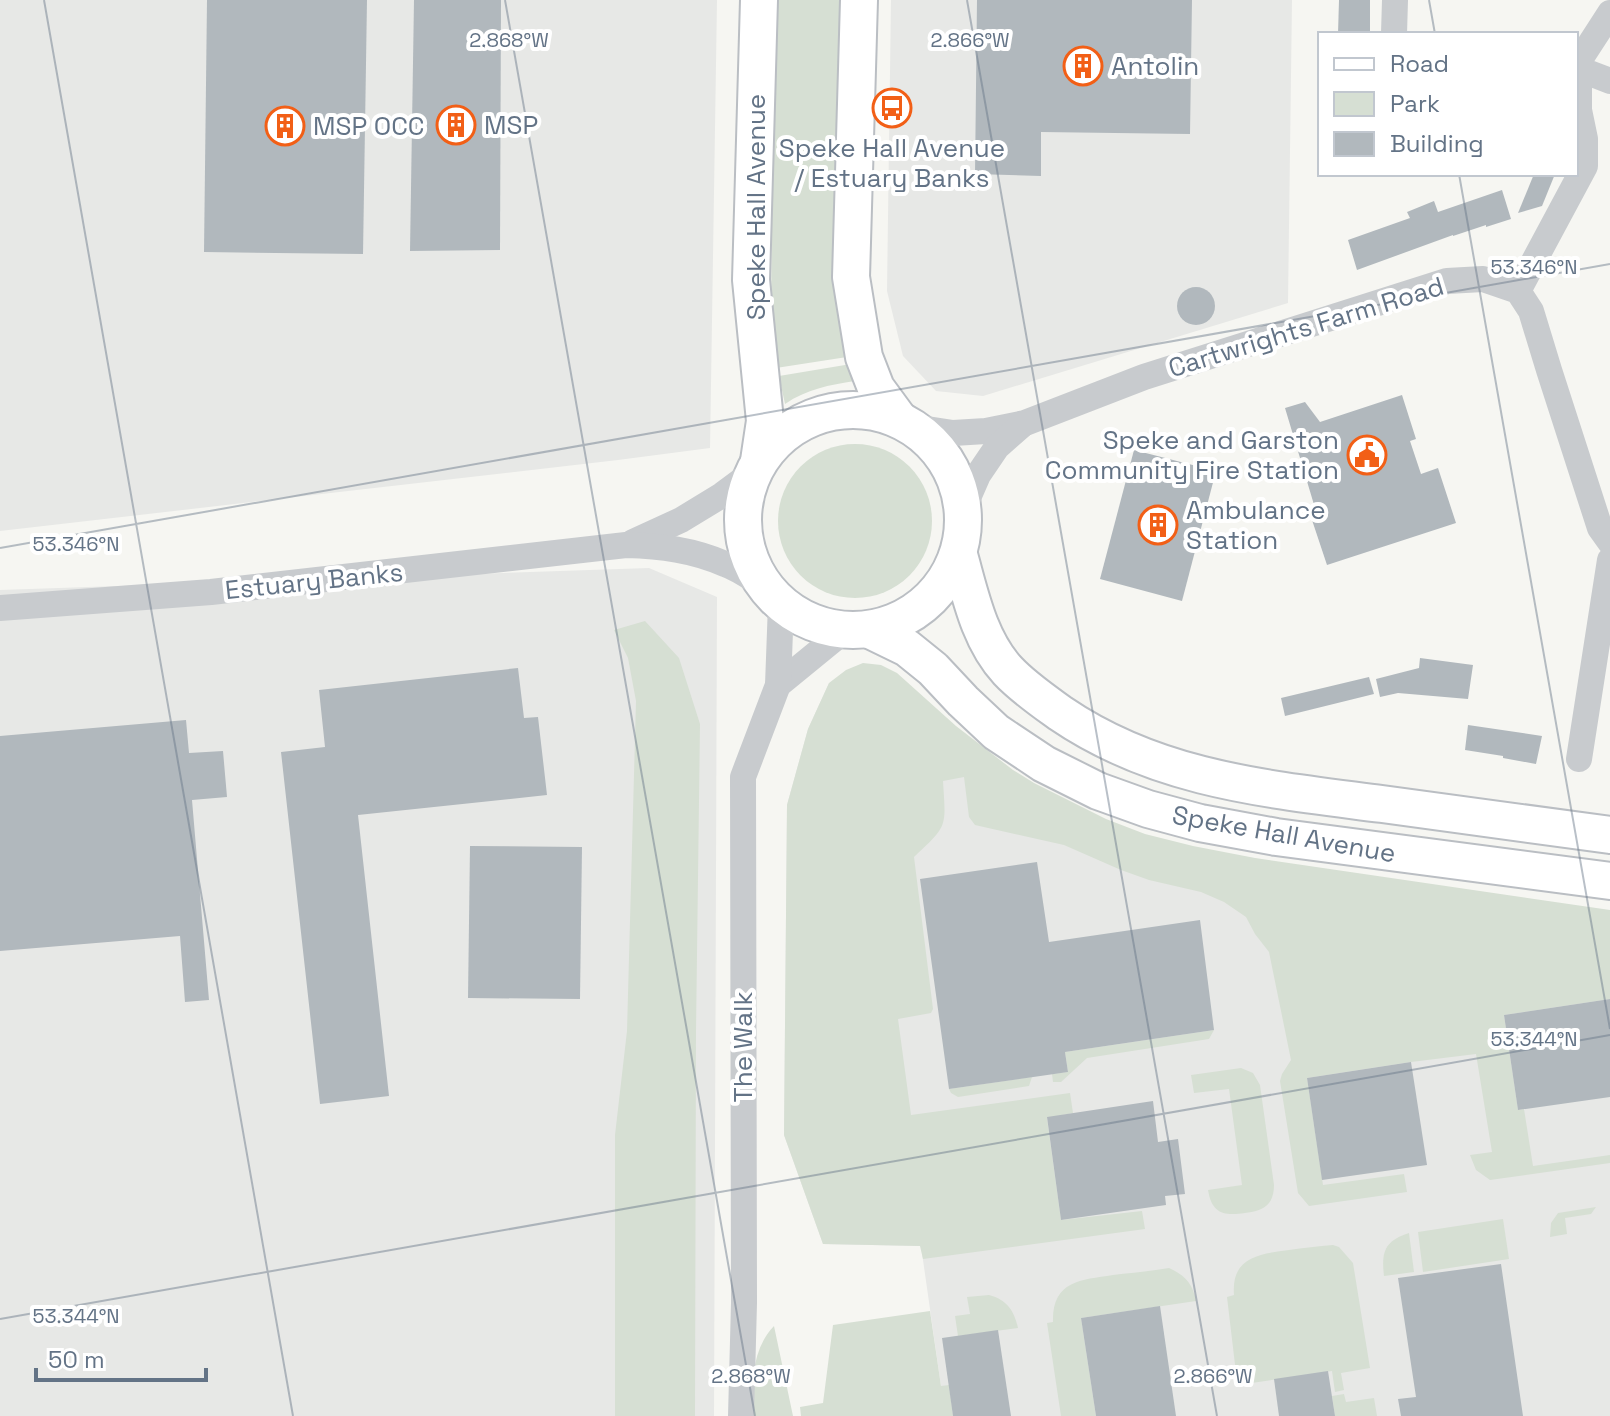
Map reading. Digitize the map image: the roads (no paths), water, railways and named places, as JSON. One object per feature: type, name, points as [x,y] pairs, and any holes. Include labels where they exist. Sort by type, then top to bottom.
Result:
[{"type":"street","name":"Speke Hall Avenue","points":[[756,467],[765,421],[751,280],[759,0]]},
{"type":"street","points":[[859,0],[851,277],[864,357],[876,388],[906,423],[938,449],[956,476],[964,507],[964,532],[959,555],[945,584],[923,607],[895,623],[857,630],[810,622],[772,595],[751,563],[743,533],[744,502],[756,467],[782,435],[812,417],[846,409],[881,412],[906,423]]},
{"type":"street","points":[[1394,32],[1395,0]]},
{"type":"street","points":[[1610,13],[1578,65],[1585,166],[1518,291],[1531,311],[1600,528],[1610,542]]},
{"type":"street","points":[[1578,65],[1610,81]]},
{"type":"street","name":"Cartwrights Farm Road","points":[[906,423],[953,433],[986,431],[1025,423],[1144,377],[1447,281],[1483,279],[1518,291]]},
{"type":"street","name":"Cartwrights Farm Road","points":[[964,507],[978,475],[997,447],[1025,423]]},
{"type":"street","name":"Estuary Banks","points":[[626,545],[681,520],[722,495],[756,467]]},
{"type":"street","name":"Estuary Banks","points":[[0,608],[211,592],[626,545],[666,547],[699,554],[728,564],[772,595]]},
{"type":"street","name":"Speke Hall Avenue","points":[[959,555],[975,611],[990,645],[1007,669],[1037,697],[1078,725],[1127,750],[1191,773],[1255,787],[1610,835]]},
{"type":"street","points":[[1579,759],[1610,560]]},
{"type":"street","name":"The Walk","points":[[741,1416],[744,1303],[743,777],[778,685],[772,595]]},
{"type":"street","name":"Speke Hall Avenue","points":[[857,630],[907,648],[933,669],[996,732],[1044,764],[1098,791],[1148,809],[1200,823],[1276,837],[1610,881]]},
{"type":"street","name":"The Walk","points":[[778,685],[857,630]]},
{"type":"place","name":"Antolin","points":[[1083,66]]},
{"type":"place","name":"Speke Hall Avenue / Estuary Banks","points":[[892,108]]},
{"type":"place","name":"MSP","points":[[456,125]]},
{"type":"place","name":"MSP OCC","points":[[285,126]]},
{"type":"place","name":"Speke and Garston Community Fire Station","points":[[1367,455]]},
{"type":"place","name":"Ambulance Station","points":[[1158,525]]}]
